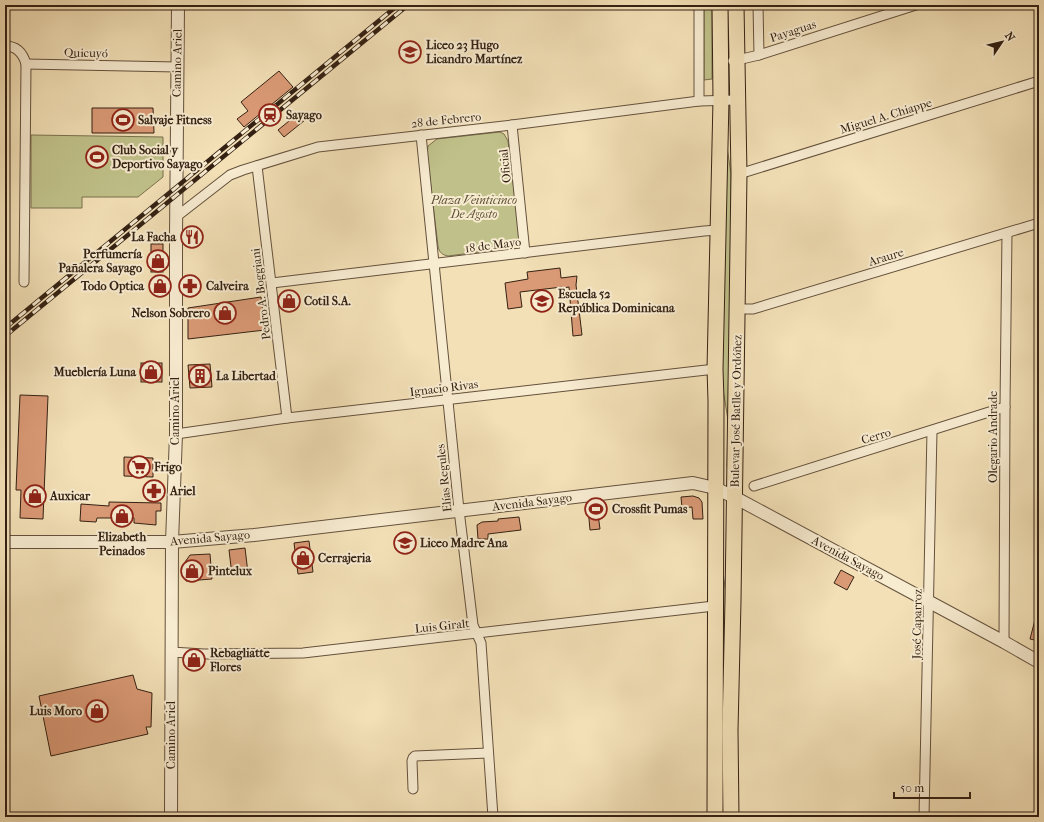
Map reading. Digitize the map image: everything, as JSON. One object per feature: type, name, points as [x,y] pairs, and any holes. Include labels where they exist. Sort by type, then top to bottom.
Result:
[{"type":"main road","name":"Bulevar José Batlle y Ordóñez","points":[[720,5],[737,100],[739,174],[734,497],[734,601],[730,730],[731,817]]},
{"type":"main road","name":"Bulevar José Batlle y Ordóñez","points":[[714,817],[714,369],[721,100],[729,61],[736,5]]},
{"type":"street","name":"Camino Ariel","points":[[171,817],[172,542],[176,434],[178,5]]},
{"type":"street","points":[[699,5],[699,101]]},
{"type":"street","points":[[758,5],[759,55]]},
{"type":"street","name":"Payaguas","points":[[729,61],[759,55],[916,5]]},
{"type":"street","points":[[5,46],[14,47],[18,50],[24,57],[26,64],[24,282]]},
{"type":"street","name":"Quicuyó","points":[[26,64],[177,67]]},
{"type":"street","name":"Miguel A. Chiappe","points":[[739,174],[1039,81]]},
{"type":"street","name":"28 de Febrero","points":[[176,217],[230,175],[318,147],[512,125],[699,101],[737,100]]},
{"type":"street","name":"Oficial","points":[[512,125],[525,253]]},
{"type":"street","name":"Elías Regules","points":[[421,135],[459,510],[473,625],[481,643],[493,817]]},
{"type":"street","name":"Pedro A. Boggiani","points":[[257,166],[287,418]]},
{"type":"street","name":"Araure","points":[[738,309],[753,309],[1039,223]]},
{"type":"street","name":"18 de Mayo","points":[[272,283],[718,230]]},
{"type":"street","name":"Olegario Andrade","points":[[1004,642],[1007,233]]},
{"type":"street","name":"Ignacio Rivas","points":[[176,434],[287,418],[714,369]]},
{"type":"street","name":"Cerro","points":[[754,486],[1005,407]]},
{"type":"street","name":"José Caparroz","points":[[924,817],[932,431]]},
{"type":"street","name":"Avenida Sayago","points":[[5,542],[172,542],[254,535],[694,483],[715,488],[734,497],[1039,662]]},
{"type":"street","name":"Luis Giralt","points":[[171,652],[204,654],[303,653],[714,606]]},
{"type":"street","points":[[413,789],[412,761],[415,756],[488,753]]},
{"type":"green space","points":[[704,5],[712,5],[712,79],[704,80]]},
{"type":"green space","name":"Plaza Veinticinco De Agosto","points":[[500,132],[504,134],[508,141],[520,239],[516,245],[510,248],[448,256],[444,255],[440,252],[438,246],[427,154],[428,146],[437,139]]},
{"type":"green space","name":"Club Social y Deportivo Sayago","points":[[31,135],[163,137],[163,177],[138,197],[82,197],[82,208],[31,208]]},
{"type":"green space","points":[[726,140],[731,174],[729,466],[727,467],[728,420],[722,383]]},
{"type":"green space","points":[[722,565],[727,602],[725,817],[721,817]]},
{"type":"building","points":[[279,71],[293,87],[244,127],[237,119],[248,111],[241,102]]},
{"type":"building","name":"Salvaje Fitness","points":[[92,108],[153,108],[154,133],[92,133]]},
{"type":"building","points":[[299,113],[305,120],[284,137],[278,130]]},
{"type":"building","points":[[151,244],[163,244],[163,272],[151,272]]},
{"type":"building","points":[[560,268],[561,278],[577,276],[576,285],[582,335],[573,336],[569,287],[520,292],[522,307],[508,309],[505,283],[528,279],[527,272]]},
{"type":"building","name":"Nelson Sobrero","points":[[261,297],[265,330],[188,339],[188,308]]},
{"type":"building","name":"Mueblería Luna","points":[[141,363],[162,363],[162,382],[141,382]]},
{"type":"building","name":"La Libertad","points":[[210,364],[212,387],[190,388],[188,365]]},
{"type":"building","points":[[20,395],[48,396],[43,519],[20,518],[21,490],[16,490]]},
{"type":"building","name":"Frigo","points":[[124,457],[153,458],[153,477],[124,476]]},
{"type":"building","points":[[693,496],[699,498],[702,502],[703,519],[693,519],[692,507],[682,508],[681,497]]},
{"type":"building","points":[[109,502],[161,503],[161,511],[156,511],[156,525],[134,523],[134,518],[97,518],[96,522],[80,521],[81,504],[109,506]]},
{"type":"building","points":[[597,507],[600,529],[590,530],[588,508]]},
{"type":"building","points":[[519,517],[521,530],[488,534],[488,539],[478,539],[477,525],[482,522]]},
{"type":"building","name":"Cerrajeria","points":[[309,541],[313,572],[298,574],[294,543]]},
{"type":"building","points":[[245,548],[248,573],[232,575],[229,550]]},
{"type":"building","points":[[210,554],[212,579],[186,581],[185,562],[190,555]]},
{"type":"building","points":[[841,570],[854,577],[847,590],[834,583]]},
{"type":"building","points":[[1036,616],[1039,617],[1039,641],[1030,639]]},
{"type":"building","name":"Luis Moro","points":[[133,675],[137,689],[152,693],[151,727],[146,727],[148,734],[51,756],[39,696]]},
{"type":"railway","points":[[5,328],[398,5]]},
{"type":"railway","points":[[5,336],[408,5]]},
{"type":"place","name":"Liceo 23 Hugo Licandro Martínez","points":[[410,52]]},
{"type":"place","name":"Sayago","points":[[270,115]]},
{"type":"place","name":"Salvaje Fitness","points":[[123,120]]},
{"type":"place","name":"Club Social y Deportivo Sayago","points":[[97,157]]},
{"type":"place","name":"La Facha","points":[[192,237]]},
{"type":"place","name":"Perfumería Pañalera Sayago","points":[[158,261]]},
{"type":"place","name":"Todo Optica","points":[[160,286]]},
{"type":"place","name":"Calveira","points":[[190,286]]},
{"type":"place","name":"Cotil S.A.","points":[[289,301]]},
{"type":"place","name":"Escuela 52 República Dominicana","points":[[542,301]]},
{"type":"place","name":"Nelson Sobrero","points":[[225,313]]},
{"type":"place","name":"Mueblería Luna","points":[[151,372]]},
{"type":"place","name":"La Libertad","points":[[200,376]]},
{"type":"place","name":"Frigo","points":[[139,467]]},
{"type":"place","name":"Ariel","points":[[154,491]]},
{"type":"place","name":"Auxicar","points":[[35,496]]},
{"type":"place","name":"Crossfit Pumas","points":[[596,509]]},
{"type":"place","name":"Elizabeth Peinados","points":[[122,516]]},
{"type":"place","name":"Liceo Madre Ana","points":[[405,543]]},
{"type":"place","name":"Cerrajeria","points":[[303,558]]},
{"type":"place","name":"Pintelux","points":[[192,571]]},
{"type":"place","name":"Rebagliatte Flores","points":[[194,660]]},
{"type":"place","name":"Luis Moro","points":[[97,711]]}]
